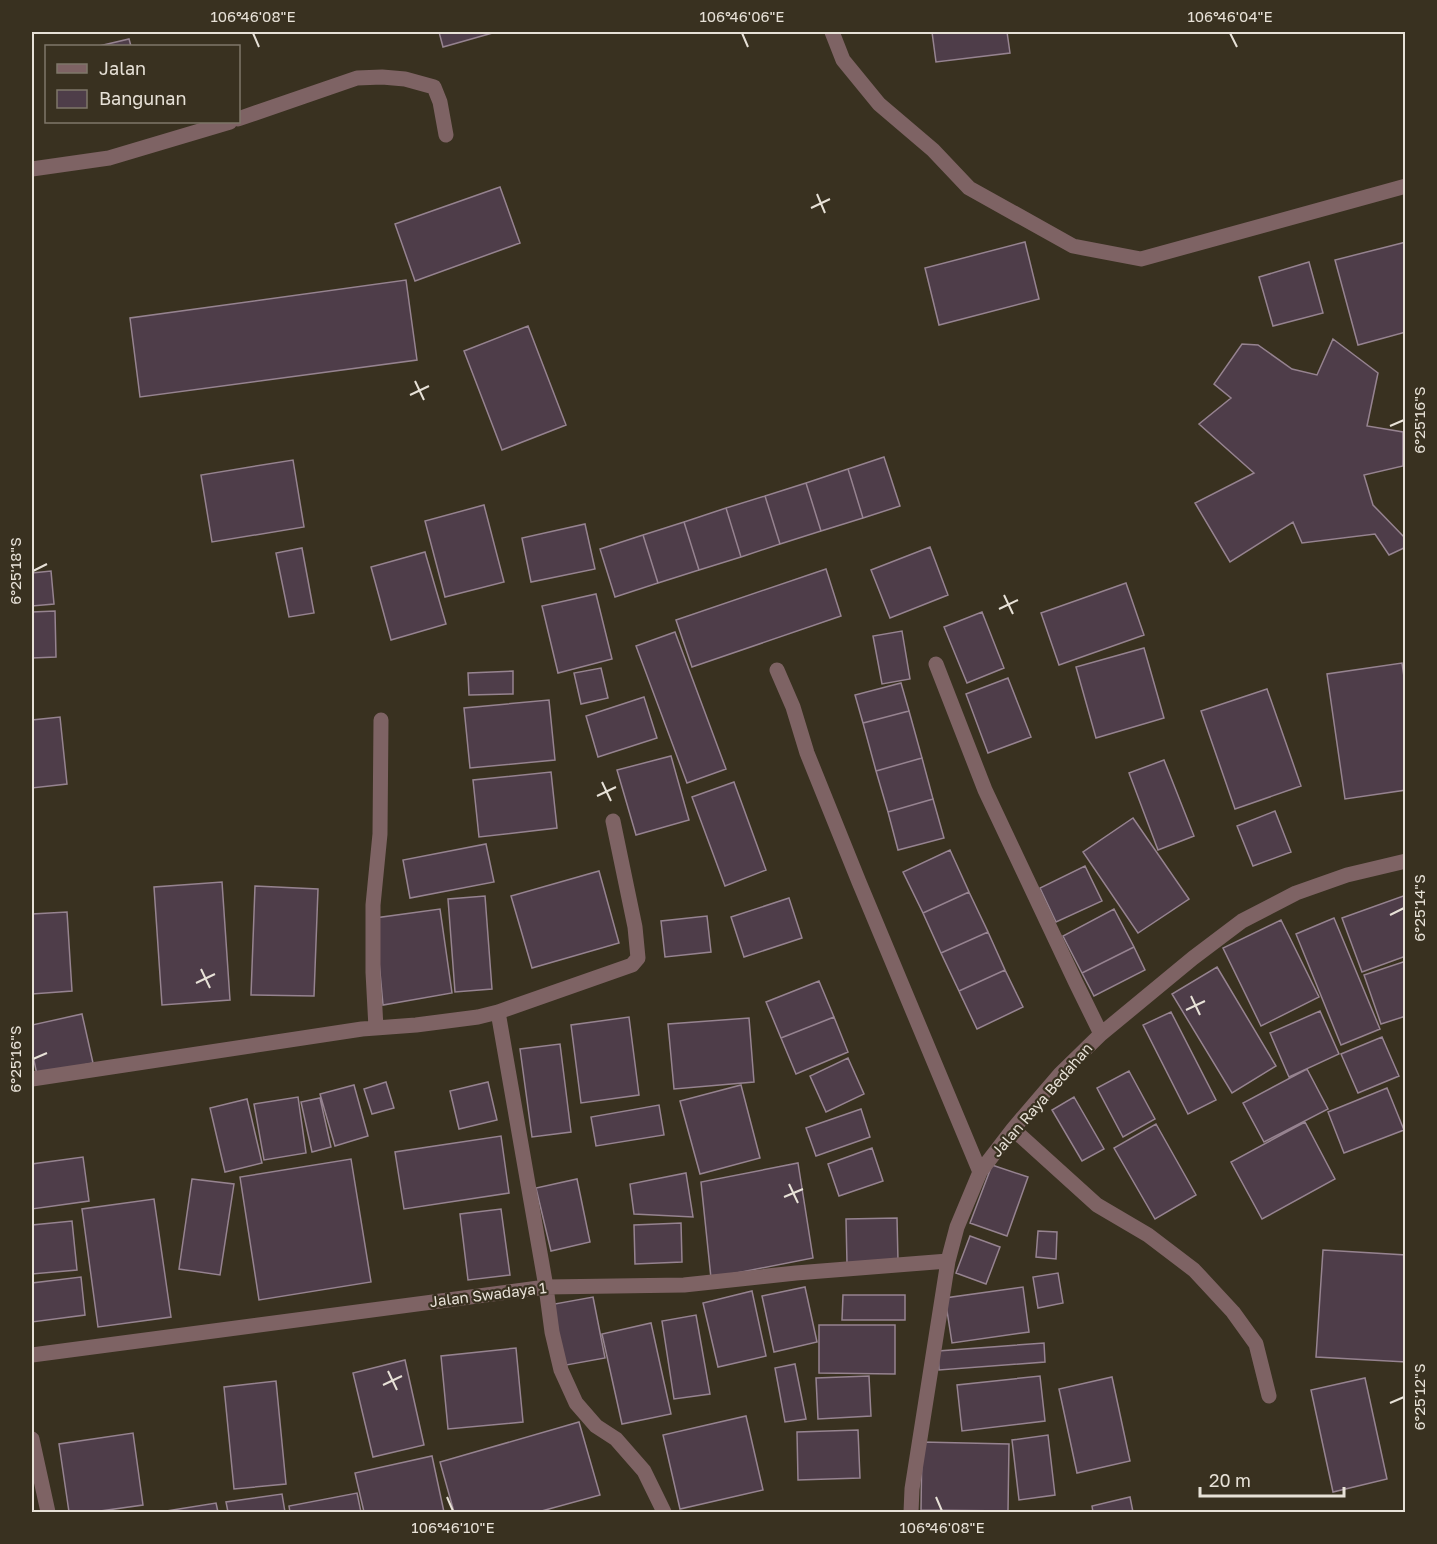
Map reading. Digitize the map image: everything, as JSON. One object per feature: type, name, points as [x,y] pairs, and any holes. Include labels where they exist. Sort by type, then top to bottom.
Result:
[{"type":"street","points":[[832,32],[843,60],[879,104],[933,150],[969,188],[1073,246],[1141,260],[1406,186]]},
{"type":"street","points":[[240,118],[357,78],[382,77],[405,79],[434,87],[441,102],[446,135]]},
{"type":"street","points":[[32,169],[109,158],[227,123]]},
{"type":"street","points":[[936,664],[985,790],[1101,1034]]},
{"type":"street","points":[[777,670],[793,707],[807,753],[859,882],[980,1173]]},
{"type":"street","points":[[376,1028],[373,905],[380,834],[381,720]]},
{"type":"street","points":[[32,1079],[376,1028],[478,1017],[632,966],[638,958],[635,927],[613,820]]},
{"type":"street","name":"Jalan Raya Bedahan","points":[[911,1512],[912,1489],[948,1261],[957,1227],[980,1173],[1013,1129],[1060,1074],[1101,1034],[1242,921],[1296,893],[1347,875],[1406,861]]},
{"type":"street","points":[[498,1012],[552,1332],[561,1370],[576,1403],[596,1426],[616,1439],[644,1471],[664,1512]]},
{"type":"street","points":[[1013,1129],[1097,1205],[1148,1235],[1194,1270],[1233,1312],[1256,1344],[1269,1396]]},
{"type":"street","name":"Jalan Swadaya 1","points":[[32,1355],[546,1287],[684,1285],[796,1273],[948,1261]]},
{"type":"street","points":[[32,1439],[48,1512]]},
{"type":"building","points":[[439,32],[496,32],[443,47]]},
{"type":"building","points":[[932,32],[1007,32],[1010,53],[936,62]]},
{"type":"building","points":[[129,39],[131,45],[103,45]]},
{"type":"building","points":[[500,187],[520,243],[415,281],[395,224]]},
{"type":"building","points":[[1025,242],[1039,299],[939,325],[925,268]]},
{"type":"building","points":[[1406,242],[1406,332],[1358,345],[1335,260]]},
{"type":"building","points":[[1309,262],[1323,313],[1273,326],[1259,277]]},
{"type":"building","points":[[406,280],[417,360],[140,397],[130,318]]},
{"type":"building","points":[[528,326],[566,425],[502,450],[464,351]]},
{"type":"building","points":[[1333,339],[1378,373],[1367,426],[1403,432],[1403,466],[1364,475],[1373,505],[1406,539],[1406,547],[1389,555],[1375,534],[1302,543],[1293,522],[1230,562],[1195,503],[1254,473],[1199,424],[1231,398],[1214,384],[1242,344],[1258,345],[1292,369],[1317,375]]},
{"type":"building","points":[[884,457],[900,506],[863,518],[848,469]]},
{"type":"building","points":[[293,460],[304,527],[212,542],[201,475]]},
{"type":"building","points":[[848,469],[863,518],[821,531],[806,483]]},
{"type":"building","points":[[806,483],[821,531],[780,544],[765,496]]},
{"type":"building","points":[[765,496],[780,544],[741,557],[726,508]]},
{"type":"building","points":[[484,505],[504,582],[445,597],[425,521]]},
{"type":"building","points":[[726,508],[741,557],[699,570],[684,522]]},
{"type":"building","points":[[684,522],[699,570],[658,583],[643,535]]},
{"type":"building","points":[[585,524],[595,569],[531,582],[522,538]]},
{"type":"building","points":[[643,535],[658,583],[615,597],[600,549]]},
{"type":"building","points":[[930,547],[948,595],[890,618],[871,570]]},
{"type":"building","points":[[302,548],[314,613],[289,617],[276,553]]},
{"type":"building","points":[[425,552],[446,624],[391,640],[371,567]]},
{"type":"building","points":[[826,569],[841,616],[692,667],[676,620]]},
{"type":"building","points":[[51,571],[54,604],[32,606],[32,573]]},
{"type":"building","points":[[1126,583],[1144,635],[1059,665],[1041,613]]},
{"type":"building","points":[[596,594],[612,659],[558,673],[542,606]]},
{"type":"building","points":[[55,611],[56,657],[32,658],[32,612]]},
{"type":"building","points":[[982,612],[1004,668],[967,683],[944,627]]},
{"type":"building","points":[[902,631],[910,679],[882,684],[873,636]]},
{"type":"building","points":[[675,632],[726,769],[687,783],[636,646]]},
{"type":"building","points":[[1144,648],[1164,718],[1096,738],[1076,667]]},
{"type":"building","points":[[1402,663],[1406,691],[1406,790],[1345,799],[1327,674]]},
{"type":"building","points":[[601,668],[608,698],[581,704],[574,673]]},
{"type":"building","points":[[513,671],[513,694],[469,695],[468,673]]},
{"type":"building","points":[[1008,678],[1031,737],[988,753],[966,694]]},
{"type":"building","points":[[901,683],[909,711],[863,723],[855,695]]},
{"type":"building","points":[[1267,689],[1301,786],[1235,809],[1201,711]]},
{"type":"building","points":[[644,697],[657,738],[598,757],[586,716]]},
{"type":"building","points":[[549,700],[555,760],[470,768],[464,708]]},
{"type":"building","points":[[909,711],[922,758],[876,771],[863,723]]},
{"type":"building","points":[[60,717],[67,784],[32,788],[32,720]]},
{"type":"building","points":[[671,756],[689,820],[636,835],[617,770]]},
{"type":"building","points":[[922,758],[933,799],[888,812],[876,771]]},
{"type":"building","points":[[1164,760],[1194,836],[1158,850],[1129,773]]},
{"type":"building","points":[[551,772],[557,828],[479,837],[473,780]]},
{"type":"building","points":[[734,782],[766,870],[725,886],[692,797]]},
{"type":"building","points":[[933,799],[944,838],[898,850],[888,812]]},
{"type":"building","points":[[1275,811],[1291,852],[1253,866],[1237,826]]},
{"type":"building","points":[[1133,818],[1189,899],[1138,933],[1083,852]]},
{"type":"building","points":[[486,844],[494,882],[410,898],[403,860]]},
{"type":"building","points":[[950,850],[969,892],[923,913],[903,872]]},
{"type":"building","points":[[1085,866],[1102,901],[1056,922],[1040,888]]},
{"type":"building","points":[[599,871],[619,943],[532,968],[511,896]]},
{"type":"building","points":[[222,882],[230,1000],[162,1005],[154,887]]},
{"type":"building","points":[[255,886],[318,889],[314,996],[251,995]]},
{"type":"building","points":[[969,892],[988,932],[941,953],[923,913]]},
{"type":"building","points":[[1406,895],[1406,956],[1362,972],[1342,918]]},
{"type":"building","points":[[485,896],[492,989],[455,992],[448,899]]},
{"type":"building","points":[[789,898],[802,938],[744,957],[731,917]]},
{"type":"building","points":[[440,909],[452,993],[383,1005],[375,918]]},
{"type":"building","points":[[1114,909],[1134,947],[1082,973],[1063,936]]},
{"type":"building","points":[[67,912],[72,991],[32,994],[32,914]]},
{"type":"building","points":[[707,916],[711,952],[665,957],[661,921]]},
{"type":"building","points":[[1334,918],[1380,1029],[1341,1045],[1296,934]]},
{"type":"building","points":[[1281,920],[1319,997],[1261,1026],[1223,948]]},
{"type":"building","points":[[988,932],[1005,970],[959,991],[941,953]]},
{"type":"building","points":[[1134,947],[1145,970],[1094,996],[1082,973]]},
{"type":"building","points":[[1406,961],[1406,1016],[1381,1024],[1364,975]]},
{"type":"building","points":[[1217,967],[1276,1066],[1232,1093],[1172,994]]},
{"type":"building","points":[[1005,970],[1023,1007],[977,1029],[959,991]]},
{"type":"building","points":[[819,981],[834,1017],[781,1038],[766,1002]]},
{"type":"building","points":[[1320,1011],[1339,1054],[1289,1077],[1270,1033]]},
{"type":"building","points":[[1171,1012],[1216,1100],[1188,1114],[1143,1025]]},
{"type":"building","points":[[82,1014],[93,1063],[37,1075],[32,1051],[32,1025]]},
{"type":"building","points":[[629,1017],[639,1095],[581,1103],[571,1025]]},
{"type":"building","points":[[834,1017],[848,1052],[796,1074],[781,1038]]},
{"type":"building","points":[[749,1018],[754,1082],[674,1089],[668,1024]]},
{"type":"building","points":[[1382,1037],[1399,1076],[1358,1093],[1341,1054]]},
{"type":"building","points":[[560,1044],[571,1132],[532,1137],[520,1049]]},
{"type":"building","points":[[848,1058],[864,1094],[826,1112],[810,1076]]},
{"type":"building","points":[[1307,1069],[1328,1109],[1264,1142],[1243,1103]]},
{"type":"building","points":[[1129,1071],[1155,1119],[1123,1137],[1097,1088]]},
{"type":"building","points":[[386,1082],[394,1108],[372,1114],[364,1089]]},
{"type":"building","points":[[488,1082],[497,1120],[459,1129],[450,1091]]},
{"type":"building","points":[[354,1085],[368,1136],[335,1146],[320,1094]]},
{"type":"building","points":[[741,1085],[760,1158],[700,1174],[680,1101]]},
{"type":"building","points":[[1387,1088],[1404,1130],[1344,1153],[1328,1112]]},
{"type":"building","points":[[298,1097],[306,1153],[264,1160],[254,1104]]},
{"type":"building","points":[[1074,1097],[1104,1149],[1082,1161],[1052,1110]]},
{"type":"building","points":[[320,1098],[331,1147],[312,1152],[301,1102]]},
{"type":"building","points":[[247,1099],[262,1163],[225,1172],[210,1108]]},
{"type":"building","points":[[659,1105],[664,1135],[596,1146],[591,1117]]},
{"type":"building","points":[[861,1109],[870,1137],[816,1156],[806,1128]]},
{"type":"building","points":[[1305,1122],[1335,1179],[1262,1219],[1231,1162]]},
{"type":"building","points":[[1156,1124],[1196,1195],[1155,1219],[1114,1148]]},
{"type":"building","points":[[501,1136],[509,1193],[404,1209],[395,1152]]},
{"type":"building","points":[[872,1148],[883,1181],[839,1196],[828,1164]]},
{"type":"building","points":[[83,1157],[89,1201],[32,1209],[32,1164]]},
{"type":"building","points":[[351,1159],[371,1282],[259,1300],[240,1177]]},
{"type":"building","points":[[798,1163],[813,1258],[711,1278],[701,1182]]},
{"type":"building","points":[[992,1165],[1028,1177],[1007,1236],[970,1223]]},
{"type":"building","points":[[686,1173],[693,1217],[634,1214],[630,1184]]},
{"type":"building","points":[[192,1179],[234,1184],[220,1275],[179,1269]]},
{"type":"building","points":[[577,1179],[590,1242],[551,1251],[536,1188]]},
{"type":"building","points":[[154,1199],[171,1317],[98,1327],[82,1209]]},
{"type":"building","points":[[501,1209],[510,1275],[468,1280],[460,1214]]},
{"type":"building","points":[[897,1218],[898,1261],[847,1263],[846,1219]]},
{"type":"building","points":[[72,1221],[77,1270],[32,1274],[32,1225]]},
{"type":"building","points":[[681,1223],[682,1262],[635,1264],[634,1225]]},
{"type":"building","points":[[1038,1231],[1057,1232],[1056,1259],[1036,1257]]},
{"type":"building","points":[[970,1236],[1000,1247],[986,1284],[956,1273]]},
{"type":"building","points":[[1323,1250],[1406,1255],[1406,1362],[1316,1357]]},
{"type":"building","points":[[1058,1273],[1063,1303],[1038,1308],[1033,1277]]},
{"type":"building","points":[[81,1277],[85,1315],[32,1322],[32,1283]]},
{"type":"building","points":[[805,1287],[817,1342],[774,1352],[762,1296]]},
{"type":"building","points":[[1023,1287],[1029,1332],[952,1343],[945,1298]]},
{"type":"building","points":[[752,1291],[766,1356],[718,1367],[703,1303]]},
{"type":"building","points":[[843,1295],[905,1295],[905,1320],[842,1320]]},
{"type":"building","points":[[593,1297],[605,1358],[561,1366],[549,1305]]},
{"type":"building","points":[[696,1315],[710,1394],[674,1399],[662,1321]]},
{"type":"building","points":[[651,1323],[671,1414],[622,1424],[602,1334]]},
{"type":"building","points":[[819,1325],[895,1325],[895,1374],[819,1373]]},
{"type":"building","points":[[1044,1343],[1045,1362],[939,1370],[938,1351]]},
{"type":"building","points":[[516,1348],[523,1422],[448,1429],[441,1356]]},
{"type":"building","points":[[405,1360],[424,1445],[373,1457],[353,1373]]},
{"type":"building","points":[[795,1364],[806,1419],[785,1422],[775,1368]]},
{"type":"building","points":[[869,1376],[871,1416],[818,1419],[816,1378]]},
{"type":"building","points":[[1040,1376],[1045,1421],[962,1431],[957,1385]]},
{"type":"building","points":[[1112,1377],[1130,1461],[1077,1473],[1059,1389]]},
{"type":"building","points":[[1365,1378],[1387,1479],[1333,1492],[1311,1390]]},
{"type":"building","points":[[276,1381],[286,1484],[234,1489],[224,1387]]},
{"type":"building","points":[[746,1416],[763,1490],[680,1509],[663,1435]]},
{"type":"building","points":[[579,1422],[600,1495],[538,1512],[454,1512],[440,1462]]},
{"type":"building","points":[[858,1430],[860,1478],[798,1480],[797,1432]]},
{"type":"building","points":[[133,1433],[143,1505],[93,1512],[69,1512],[59,1444]]},
{"type":"building","points":[[1048,1435],[1055,1495],[1019,1500],[1012,1440]]},
{"type":"building","points":[[922,1442],[1009,1444],[1008,1511],[921,1510]]},
{"type":"building","points":[[432,1456],[444,1512],[364,1512],[355,1473]]},
{"type":"building","points":[[357,1493],[361,1512],[290,1512],[289,1506]]},
{"type":"building","points":[[282,1494],[285,1512],[228,1512],[226,1502]]},
{"type":"building","points":[[1130,1497],[1133,1512],[1093,1512],[1092,1506]]},
{"type":"building","points":[[216,1503],[218,1512],[160,1512]]}]
